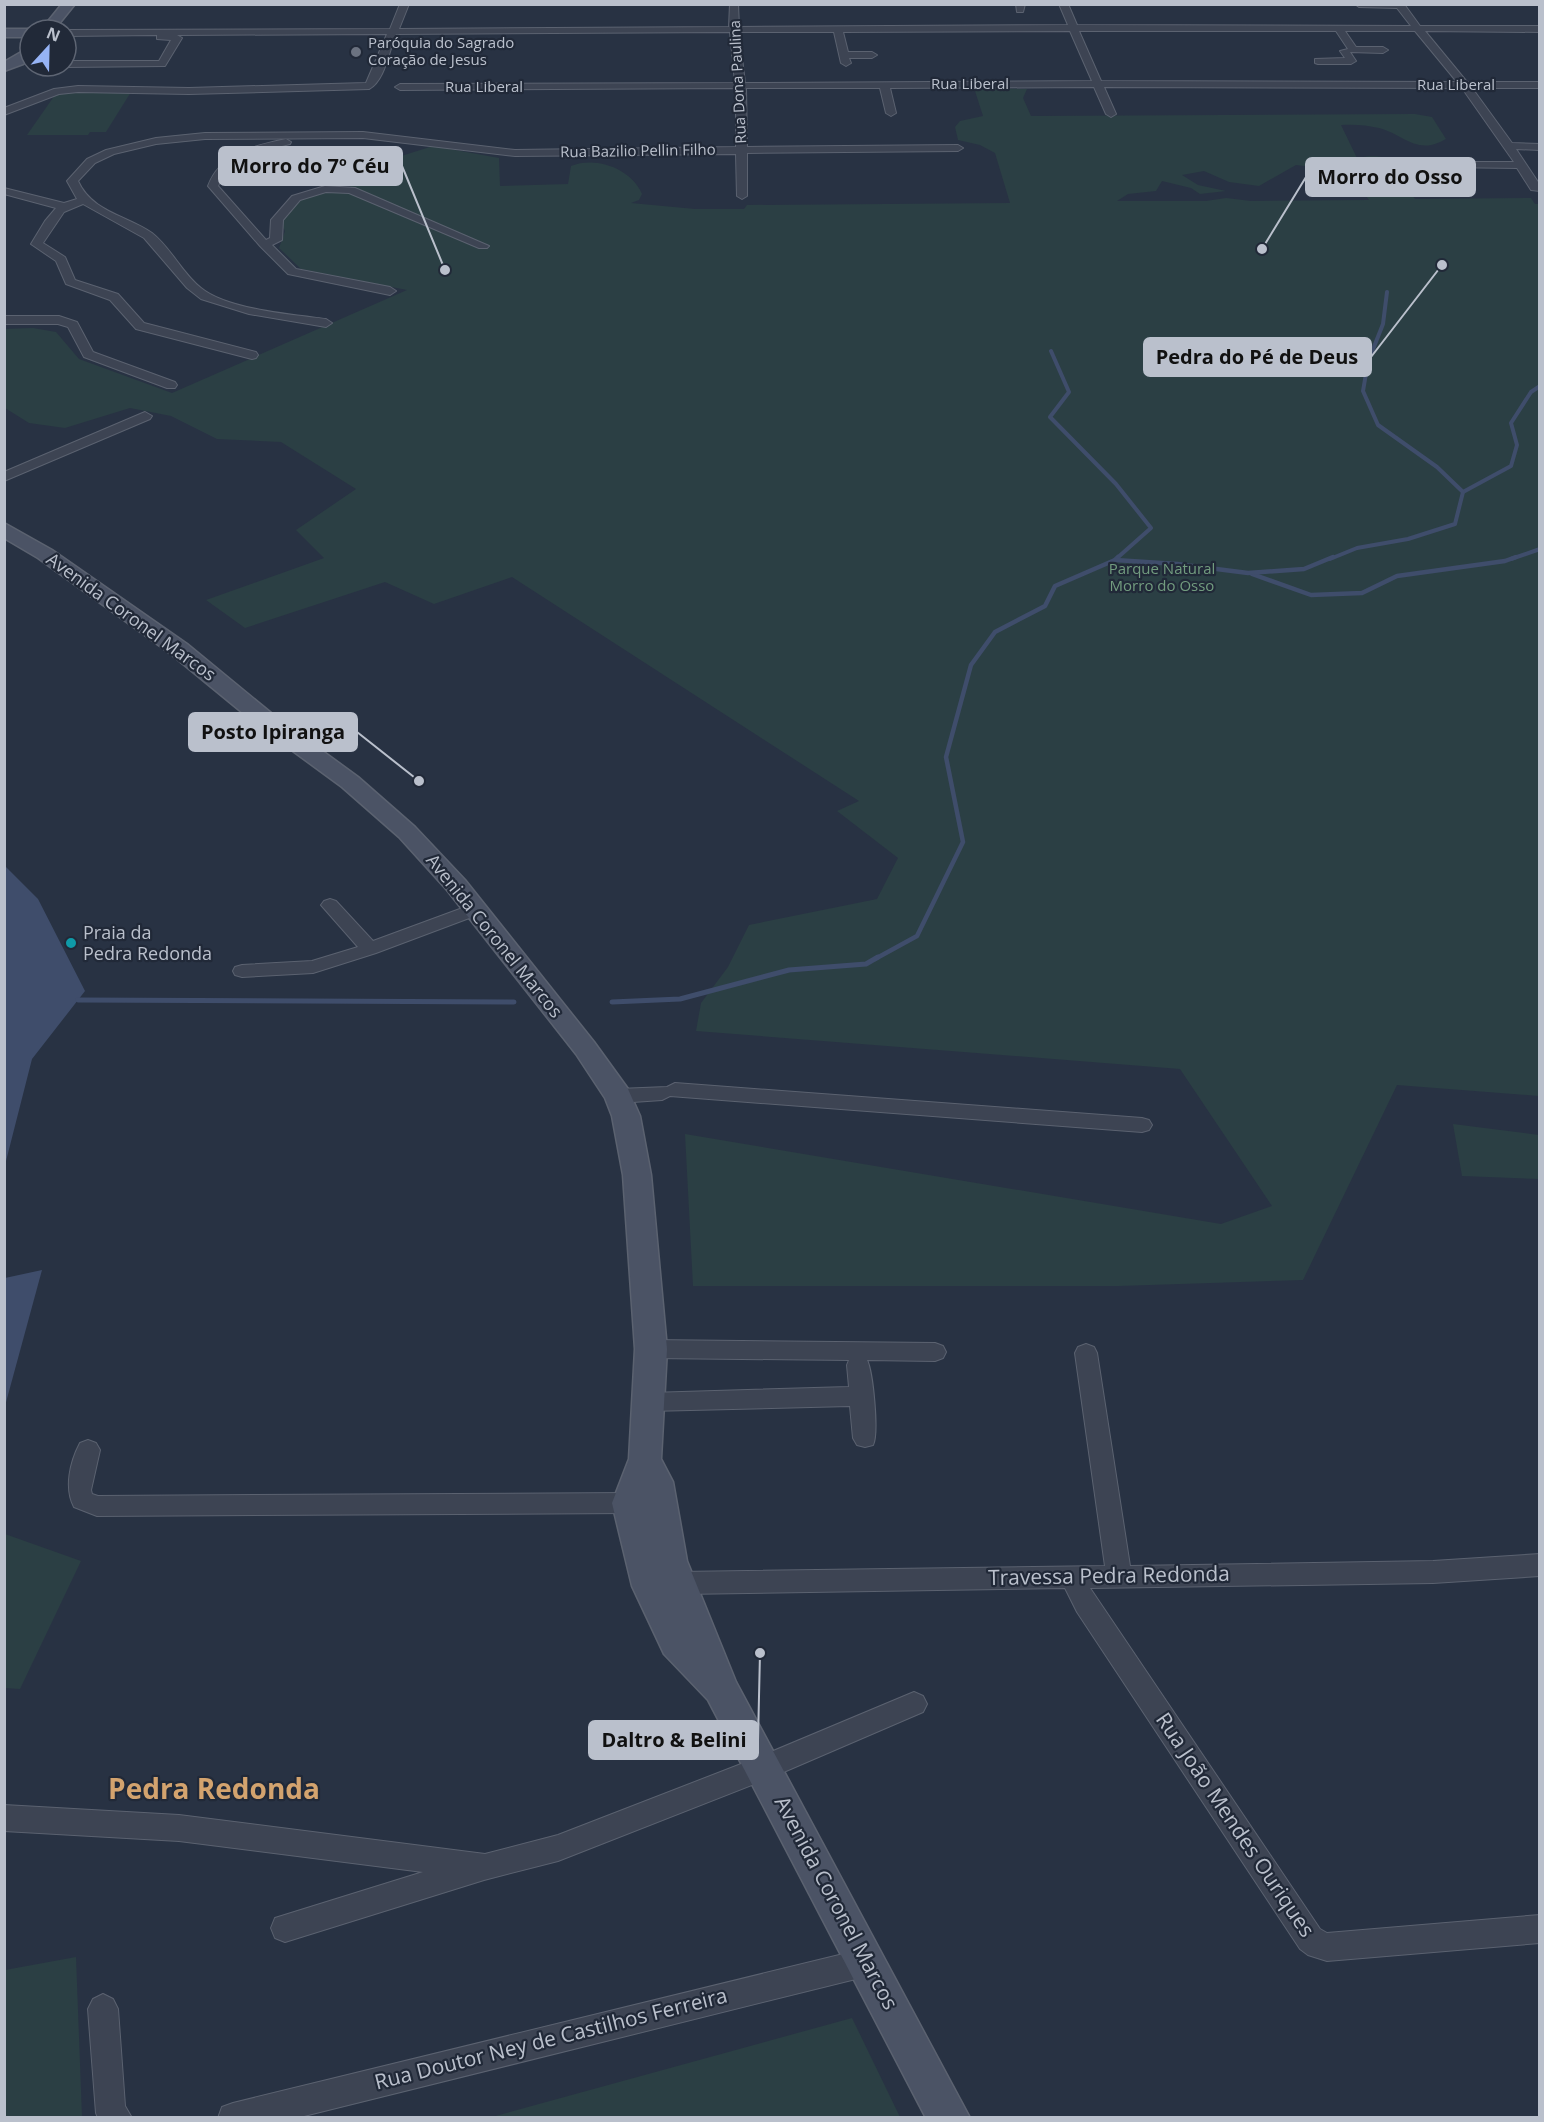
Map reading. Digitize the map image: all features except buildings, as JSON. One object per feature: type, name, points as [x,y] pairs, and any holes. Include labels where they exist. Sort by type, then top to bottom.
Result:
[{"type":"main road","points":[[57,18],[69,4]]},
{"type":"main road","points":[[4,67],[18,61]]},
{"type":"main road","name":"Avenida Coronel Marcos","points":[[4,529],[138,618],[268,722],[350,782],[407,832],[456,885],[585,1048],[618,1096],[626,1116],[637,1175],[651,1349],[645,1459],[629,1503],[649,1586],[676,1644],[721,1689]]},
{"type":"main road","name":"Avenida Coronel Marcos","points":[[645,1459],[657,1482],[670,1561],[721,1689],[949,2118]]},
{"type":"street","points":[[4,112],[66,90],[189,91],[372,82],[382,45],[394,31],[405,4]]},
{"type":"street","name":"Rua Dona Paulina","points":[[734,4],[734,29],[741,86],[742,196]]},
{"type":"street","points":[[1063,4],[1111,114]]},
{"type":"street","points":[[1359,4],[1400,5],[1416,29],[1465,85],[1510,146],[1537,188]]},
{"type":"street","points":[[78,33],[1073,28],[1539,29]]},
{"type":"street","points":[[1318,61],[1351,61],[1349,50],[1339,28]]},
{"type":"street","points":[[838,29],[846,59],[872,55]]},
{"type":"street","points":[[296,31],[345,43]]},
{"type":"street","points":[[127,46],[135,34]]},
{"type":"street","points":[[78,64],[162,63],[177,38],[135,34]]},
{"type":"street","points":[[1312,51],[1383,50]]},
{"type":"street","points":[[113,64],[120,55]]},
{"type":"street","points":[[884,85],[891,114]]},
{"type":"street","name":"Rua Liberal","points":[[400,87],[1539,85]]},
{"type":"street","points":[[318,134],[205,136],[137,144],[110,152],[91,161],[72,181],[75,190],[84,201],[149,237],[202,296],[271,316],[326,323]]},
{"type":"street","points":[[318,134],[239,156],[225,164],[216,175],[213,186],[292,272],[390,291]]},
{"type":"street","name":"Rua Bazilio Pellin Filho","points":[[318,134],[380,136],[515,153],[958,148]]},
{"type":"street","points":[[1510,146],[1539,147]]},
{"type":"street","points":[[1447,165],[1522,165]]},
{"type":"street","points":[[264,244],[276,240],[277,220],[296,198],[325,189],[351,190],[483,246]]},
{"type":"street","points":[[4,191],[63,206],[84,201]]},
{"type":"street","points":[[63,206],[55,213],[37,244],[61,259],[70,282],[114,297],[140,326],[252,355]]},
{"type":"street","points":[[4,320],[57,320],[73,325],[89,354],[171,385]]},
{"type":"street","points":[[4,477],[145,416]]},
{"type":"street","points":[[330,905],[370,949]]},
{"type":"street","points":[[242,971],[313,967],[370,949],[474,910]]},
{"type":"street","points":[[618,1096],[668,1092],[1142,1125]]},
{"type":"street","points":[[651,1349],[935,1352]]},
{"type":"street","points":[[1086,1353],[1119,1575]]},
{"type":"street","points":[[858,1365],[866,1438]]},
{"type":"street","points":[[649,1401],[704,1402],[862,1396]]},
{"type":"street","points":[[88,1450],[79,1490],[82,1500],[97,1506],[629,1503]]},
{"type":"street","name":"Travessa Pedra Redonda","points":[[678,1584],[1119,1575],[1433,1572],[1539,1565]]},
{"type":"street","name":"Rua João Mendes Ouriques","points":[[1072,1577],[1099,1623],[1310,1939],[1318,1945],[1327,1947],[1539,1929]]},
{"type":"street","points":[[665,1620],[664,1602],[667,1595],[678,1584]]},
{"type":"street","points":[[285,1928],[485,1867],[558,1848],[763,1768],[914,1704]]},
{"type":"street","points":[[4,1818],[179,1828],[485,1867]]},
{"type":"street","name":"Rua Doutor Ney de Castilhos Ferreira","points":[[233,2118],[868,1962]]},
{"type":"street","points":[[103,2009],[111,2113],[117,2118]]},
{"type":"green space","name":"Parque Natural Morro do Osso","points":[[974,88],[1027,89],[1023,98],[1031,116],[1415,114],[1432,117],[1446,139],[1436,144],[1419,145],[1379,128],[1341,125],[1357,158],[1381,157],[1405,163],[1408,176],[1406,187],[1415,199],[1531,198],[1535,204],[1539,204],[1539,1096],[1397,1085],[1303,1280],[1119,1286],[693,1286],[685,1134],[1221,1224],[1272,1206],[1180,1069],[696,1031],[701,1003],[728,967],[749,925],[877,899],[898,858],[837,811],[859,801],[512,577],[434,604],[385,582],[245,628],[206,600],[324,558],[296,530],[356,489],[281,442],[217,439],[171,416],[130,408],[65,428],[29,423],[5,408],[4,329],[33,328],[56,332],[79,359],[172,393],[407,290],[301,269],[279,248],[285,231],[280,222],[299,198],[315,192],[351,190],[349,178],[356,157],[395,158],[433,146],[499,158],[500,186],[568,184],[571,166],[581,163],[602,164],[622,172],[637,185],[642,194],[639,200],[631,203],[695,209],[744,209],[747,205],[1010,203],[995,153],[980,145],[958,140],[955,127],[960,121],[983,116]],"holes":[[[1296,165],[1337,170],[1351,181],[1369,183],[1377,190],[1366,196],[1369,200],[1251,201],[1226,198],[1206,201],[1117,201],[1128,194],[1156,191],[1162,181],[1191,188],[1200,194],[1226,191],[1198,185],[1182,175],[1204,171],[1229,182],[1259,186]]]},
{"type":"green space","points":[[57,92],[131,92],[106,132],[90,132],[88,135],[27,135]]},
{"type":"green space","points":[[1453,1124],[1539,1135],[1539,1179],[1462,1176]]},
{"type":"green space","points":[[5,1534],[81,1561],[20,1689],[5,1688]]},
{"type":"green space","points":[[76,1957],[82,2117],[5,2117],[5,1970]]},
{"type":"green space","points":[[852,2018],[900,2117],[492,2117]]},
{"type":"water","points":[[5,866],[38,899],[85,991],[32,1059],[5,1165]]},
{"type":"water","points":[[42,1270],[5,1406],[5,1278]]},
{"type":"waterway","points":[[1387,292],[1383,324],[1368,362],[1363,391],[1378,425],[1437,467],[1463,492]]},
{"type":"waterway","points":[[1051,351],[1069,392],[1050,417],[1116,484],[1151,528],[1116,559]]},
{"type":"waterway","points":[[1463,492],[1511,466],[1517,445],[1511,423],[1531,392],[1540,386]]},
{"type":"waterway","points":[[1330,559],[1357,548],[1408,539],[1455,524],[1463,492]]},
{"type":"waterway","points":[[1511,559],[1540,549]]},
{"type":"waterway","points":[[1115,560],[1177,564],[1248,573],[1304,569],[1333,557]]},
{"type":"waterway","points":[[1252,574],[1311,595],[1362,593],[1397,576],[1505,561],[1516,557]]},
{"type":"waterway","points":[[875,959],[917,936],[963,842],[946,757],[971,665],[995,632],[1045,606],[1055,586],[1115,560]]},
{"type":"waterway","points":[[612,1002],[680,999],[789,970],[866,964],[878,957]]},
{"type":"waterway","points":[[78,1000],[514,1002]]},
{"type":"place","name":"Paróquia do Sagrado Coração de Jesus","points":[[356,52]]},
{"type":"place","name":"Morro do Osso","points":[[1262,249]]},
{"type":"place","name":"Pedra do Pé de Deus","points":[[1442,265]]},
{"type":"place","name":"Morro do 7º Céu","points":[[445,270]]},
{"type":"place","name":"Posto Ipiranga","points":[[419,781]]},
{"type":"place","name":"Praia da Pedra Redonda","points":[[71,943]]},
{"type":"place","name":"Daltro & Belini","points":[[760,1653]]},
{"type":"district","name":"Pedra Redonda","points":[[214,1789]]}]
